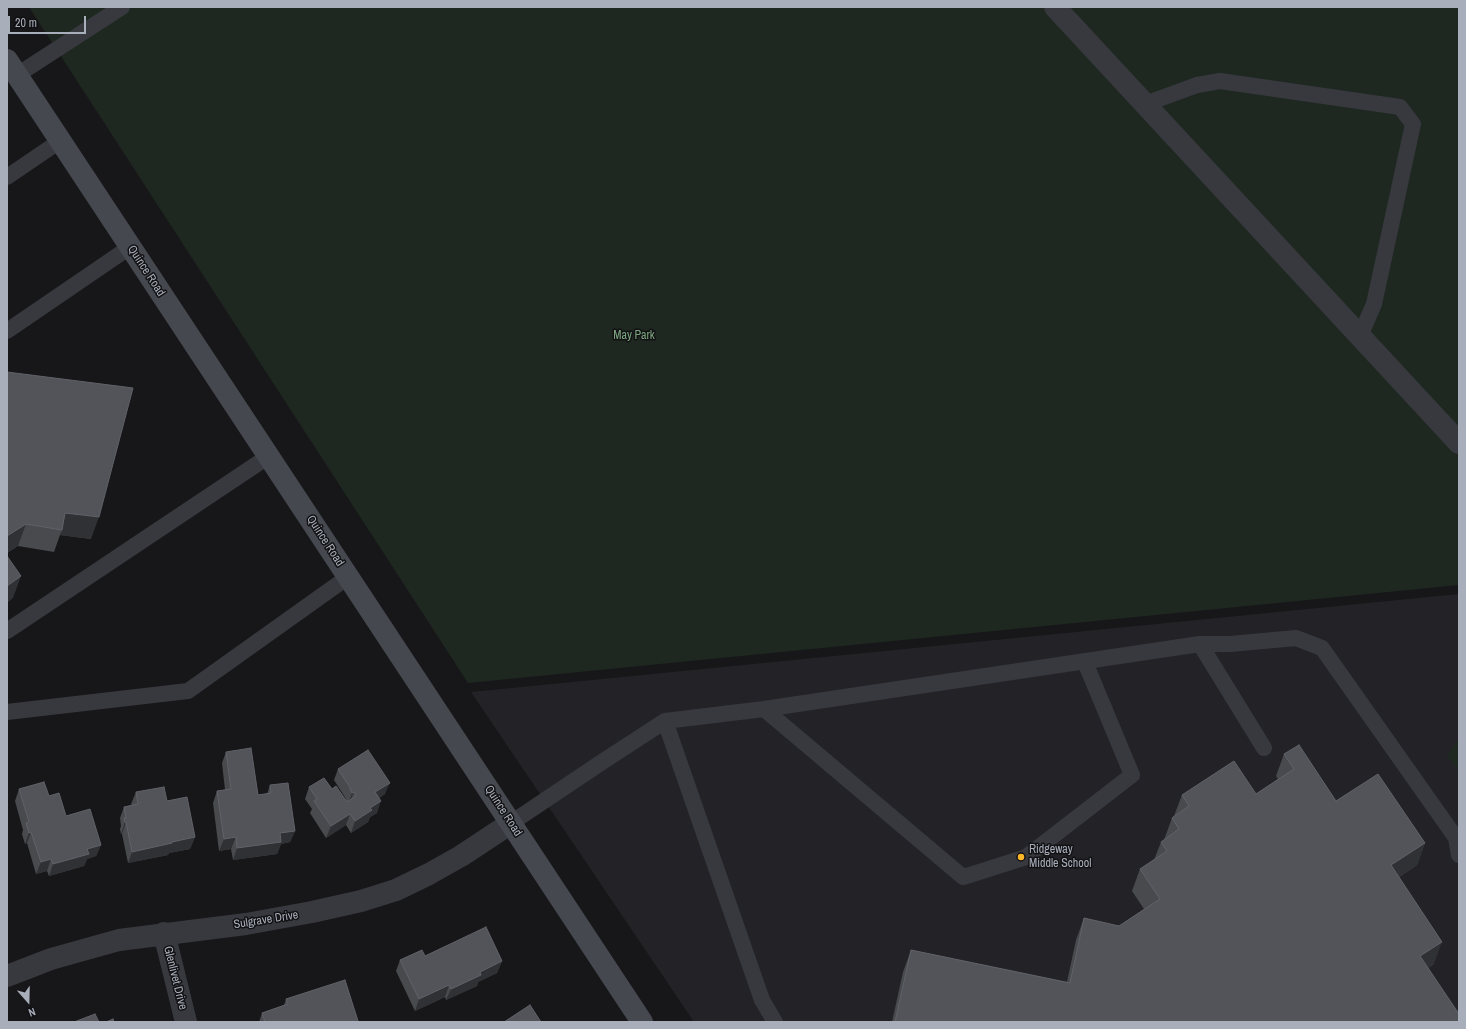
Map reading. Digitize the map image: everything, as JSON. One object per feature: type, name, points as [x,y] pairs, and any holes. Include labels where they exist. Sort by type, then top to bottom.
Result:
[{"type":"main road","name":"Quince Road","points":[[10,67],[269,456],[642,1022]]},
{"type":"street","points":[[1055,7],[1459,443]]},
{"type":"street","name":"Sulgrave Drive","points":[[7,976],[51,959],[119,940],[164,933],[246,924],[362,901],[396,890],[429,874],[461,856],[511,823]]},
{"type":"street","name":"Glenlivet Drive","points":[[164,933],[186,1022]]},
{"type":"lane","points":[[10,67],[122,7]]},
{"type":"lane","points":[[1145,104],[1197,85],[1220,82],[1400,107],[1413,124],[1374,304],[1360,336]]},
{"type":"lane","points":[[7,177],[60,141]]},
{"type":"lane","points":[[7,331],[130,247]]},
{"type":"lane","points":[[7,631],[269,456]]},
{"type":"lane","points":[[7,712],[188,691],[348,577]]},
{"type":"lane","points":[[511,823],[665,722],[764,710],[1200,644],[1230,644],[1296,638],[1322,648],[1456,838],[1459,855]]},
{"type":"lane","points":[[1200,644],[1264,748]]},
{"type":"lane","points":[[764,710],[963,877],[1026,857],[1132,775],[1085,662]]},
{"type":"lane","points":[[665,722],[762,1000],[775,1022]]},
{"type":"shaded area","name":"Ridgeway Middle School","points":[[1459,594],[1459,1022],[694,1022],[471,692]]},
{"type":"green space","name":"May Park","points":[[29,7],[1459,7],[1459,585],[468,683]]},
{"type":"green space","points":[[1459,738],[1459,772],[1447,755]]},
{"type":"building","points":[[7,372],[133,388],[99,517],[65,513],[62,530],[26,524],[7,536]]},
{"type":"building","points":[[7,556],[21,576],[7,586]]},
{"type":"building","points":[[1299,745],[1336,801],[1378,774],[1425,843],[1391,865],[1442,942],[1420,956],[1459,1014],[1459,1022],[895,1022],[911,950],[1070,983],[1084,918],[1119,926],[1160,899],[1140,869],[1167,851],[1161,842],[1179,829],[1172,818],[1189,806],[1182,795],[1234,761],[1256,794],[1294,769],[1284,754]]},
{"type":"building","points":[[251,748],[258,795],[271,793],[270,785],[288,783],[295,831],[280,833],[281,842],[237,848],[236,837],[224,839],[217,791],[231,789],[226,752]]},
{"type":"building","points":[[368,750],[390,783],[375,792],[381,801],[370,808],[372,810],[355,821],[350,814],[331,826],[314,801],[317,799],[309,787],[324,778],[332,789],[336,786],[347,802],[356,796],[354,792],[352,793],[338,769]]},
{"type":"building","points":[[44,782],[49,796],[59,793],[66,816],[90,809],[101,845],[87,849],[89,854],[53,864],[51,859],[41,862],[31,832],[29,833],[26,823],[29,822],[19,789]]},
{"type":"building","points":[[164,787],[167,801],[187,797],[195,837],[132,852],[124,818],[126,818],[124,807],[138,804],[136,792]]},
{"type":"building","points":[[486,927],[502,961],[480,972],[481,975],[451,989],[449,985],[419,999],[400,960],[422,950],[425,956]]},
{"type":"building","points":[[345,980],[358,1021],[357,1022],[265,1022],[262,1013],[288,1004],[286,999]]},
{"type":"building","points":[[530,1005],[541,1022],[504,1022]]},
{"type":"building","points":[[95,1014],[99,1022],[74,1022]]},
{"type":"building","points":[[113,1019],[114,1022],[106,1022]]},
{"type":"place","name":"Ridgeway Middle School","points":[[1021,857]]}]
